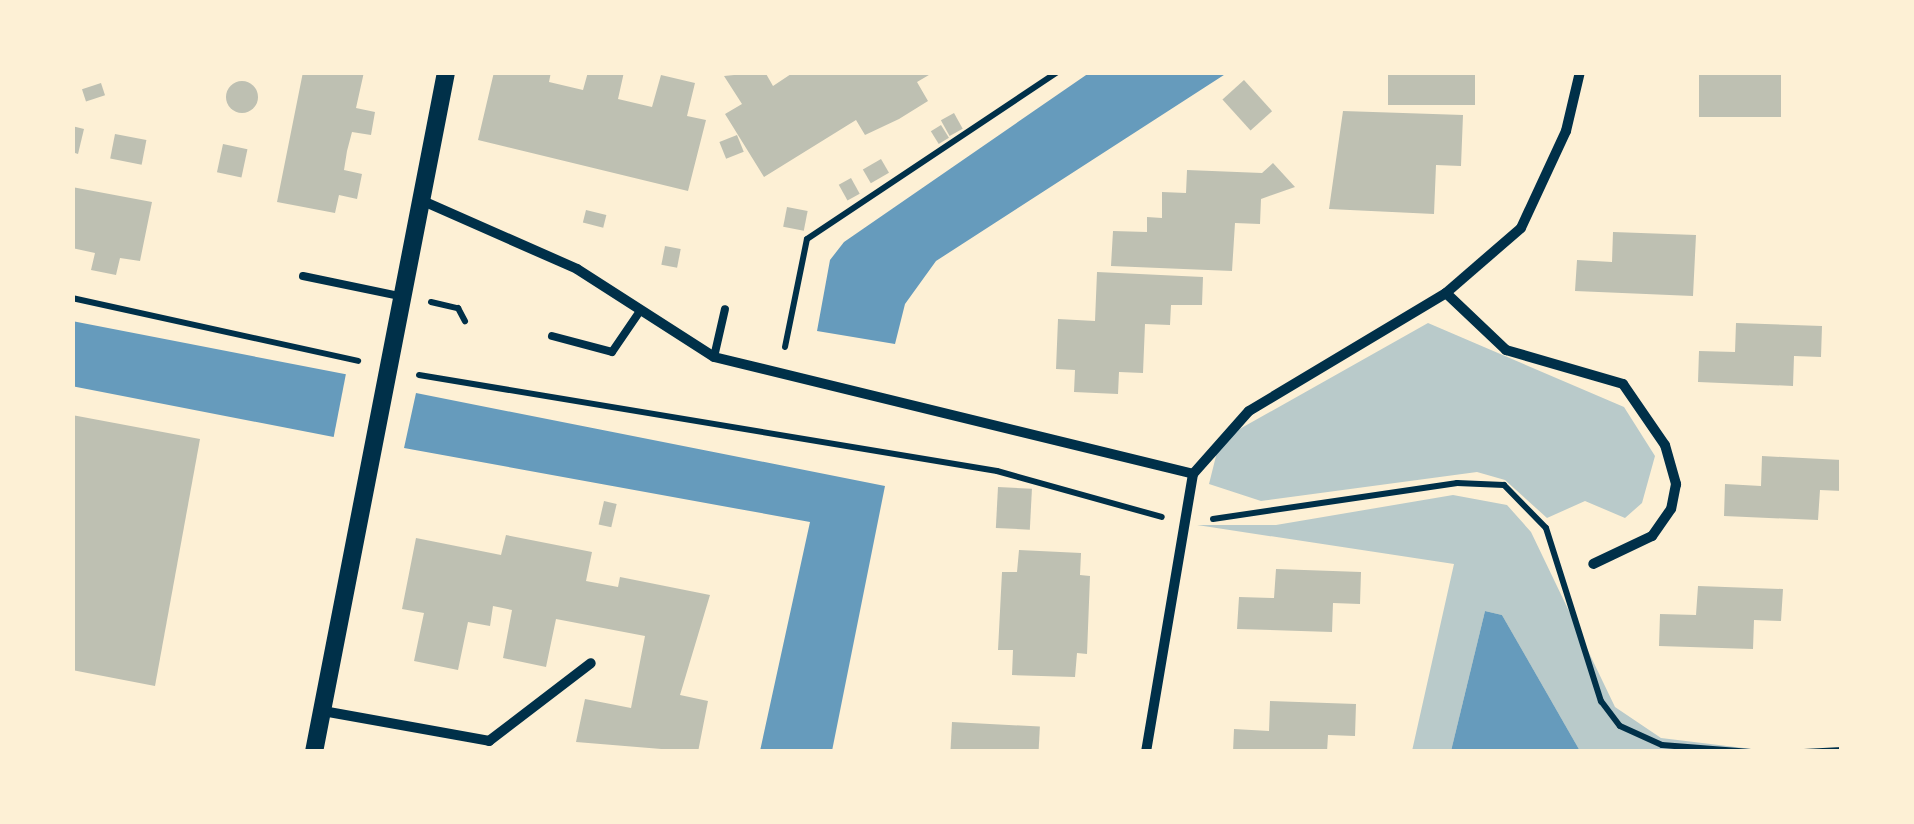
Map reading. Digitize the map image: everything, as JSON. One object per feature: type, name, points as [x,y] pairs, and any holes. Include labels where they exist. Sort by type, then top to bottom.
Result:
[{"type":"street","points":[[314,752],[446,72]]},
{"type":"street","points":[[1146,752],[1192,474],[1248,411],[1446,294],[1522,228],[1566,131],[1580,72]]},
{"type":"street","points":[[423,201],[577,269],[714,357],[779,377],[1192,474]]},
{"type":"street","points":[[1446,294],[1506,350],[1622,384],[1665,446],[1676,484],[1670,508],[1652,536],[1593,564]]},
{"type":"street","points":[[488,741],[591,663]]},
{"type":"street","points":[[322,711],[488,741],[496,752]]},
{"type":"lane","points":[[303,276],[400,296]]},
{"type":"lane","points":[[714,357],[726,309]]},
{"type":"lane","points":[[552,336],[612,352],[640,311]]},
{"type":"path","points":[[779,377],[807,239],[1057,72]]},
{"type":"path","points":[[72,298],[388,368],[1014,474],[1182,522],[1457,483],[1504,485],[1546,528],[1600,702],[1620,726],[1662,745],[1750,752]]},
{"type":"path","points":[[1804,752],[1842,750]]},
{"type":"shaded area","points":[[1428,323],[1624,407],[1655,456],[1642,503],[1625,518],[1585,501],[1547,518],[1505,480],[1477,472],[1261,501],[1209,484],[1220,440]]},
{"type":"shaded area","points":[[1453,495],[1507,505],[1531,532],[1615,707],[1661,738],[1768,751],[1580,751],[1502,615],[1485,611],[1451,751],[1412,751],[1454,564],[1197,525],[1276,525]]},
{"type":"water","points":[[1089,73],[1227,73],[936,261],[905,304],[895,344],[817,331],[830,260],[844,242]]},
{"type":"water","points":[[72,321],[346,374],[334,437],[72,386]]},
{"type":"water","points":[[416,393],[885,486],[832,751],[760,751],[810,522],[404,448]]},
{"type":"water","points":[[1485,611],[1502,615],[1580,751],[1451,751]]},
{"type":"building","points":[[303,72],[364,72],[356,108],[375,112],[371,135],[352,132],[347,151],[344,170],[362,174],[357,199],[339,195],[335,213],[277,202]]},
{"type":"building","points":[[494,72],[551,72],[549,82],[583,90],[588,72],[624,72],[618,99],[652,107],[661,75],[695,83],[687,116],[706,120],[688,191],[478,140]]},
{"type":"building","points":[[765,72],[773,86],[794,72],[934,72],[917,82],[928,101],[899,119],[865,135],[856,120],[764,177],[725,114],[742,104],[724,76]]},
{"type":"building","points":[[1388,72],[1475,72],[1475,105],[1388,105]]},
{"type":"building","points":[[1699,72],[1781,72],[1781,117],[1699,117]]},
{"type":"building","points":[[1244,80],[1272,111],[1251,131],[1222,99]]},
{"type":"building","points":[[242,81],[253,86],[258,97],[253,108],[242,113],[231,108],[226,97],[231,86]]},
{"type":"building","points":[[101,83],[105,95],[86,102],[82,89]]},
{"type":"building","points":[[1343,111],[1463,115],[1461,166],[1436,165],[1434,214],[1329,209]]},
{"type":"building","points":[[954,113],[963,129],[950,136],[941,120]]},
{"type":"building","points":[[941,125],[949,138],[939,144],[931,131]]},
{"type":"building","points":[[72,126],[84,129],[78,154],[72,152]]},
{"type":"building","points":[[115,134],[146,140],[142,165],[110,159]]},
{"type":"building","points":[[737,135],[744,152],[726,159],[719,142]]},
{"type":"building","points":[[223,144],[247,149],[241,178],[217,172]]},
{"type":"building","points":[[881,159],[889,173],[871,183],[863,170]]},
{"type":"building","points":[[1273,163],[1295,187],[1261,199],[1260,224],[1235,223],[1232,271],[1111,266],[1113,231],[1147,232],[1147,217],[1162,218],[1162,192],[1186,193],[1187,170],[1262,173]]},
{"type":"building","points":[[851,178],[860,194],[847,201],[839,185]]},
{"type":"building","points":[[72,187],[152,202],[140,261],[120,258],[116,275],[91,270],[95,253],[72,248]]},
{"type":"building","points":[[787,207],[808,211],[804,231],[783,227]]},
{"type":"building","points":[[586,210],[606,215],[603,228],[583,223]]},
{"type":"building","points":[[1613,232],[1696,235],[1693,296],[1575,291],[1577,260],[1612,262]]},
{"type":"building","points":[[665,246],[681,249],[677,268],[661,265]]},
{"type":"building","points":[[1097,272],[1203,277],[1202,305],[1171,305],[1170,325],[1145,324],[1143,373],[1119,372],[1118,394],[1074,392],[1075,370],[1056,369],[1058,319],[1095,321]]},
{"type":"building","points":[[1736,323],[1822,326],[1821,357],[1794,356],[1793,386],[1698,382],[1699,351],[1735,352]]},
{"type":"building","points":[[72,415],[200,439],[155,686],[72,670]]},
{"type":"building","points":[[1762,456],[1842,460],[1842,491],[1820,490],[1818,520],[1724,516],[1725,484],[1761,486]]},
{"type":"building","points":[[998,487],[1032,489],[1030,530],[996,528]]},
{"type":"building","points":[[604,501],[617,504],[611,527],[599,524]]},
{"type":"building","points":[[506,535],[592,552],[586,581],[618,587],[620,577],[710,595],[680,695],[708,701],[698,752],[576,742],[585,699],[631,708],[645,636],[556,619],[546,667],[503,658],[512,610],[493,606],[490,626],[468,622],[458,670],[414,661],[424,613],[402,609],[416,538],[501,555]]},
{"type":"building","points":[[1019,550],[1081,553],[1080,575],[1090,576],[1087,654],[1077,653],[1075,677],[1012,675],[1013,650],[998,650],[1002,572],[1017,572]]},
{"type":"building","points":[[1276,569],[1361,572],[1360,604],[1333,603],[1332,632],[1237,629],[1239,597],[1274,598]]},
{"type":"building","points":[[1698,586],[1783,589],[1781,621],[1754,620],[1753,649],[1659,646],[1660,614],[1696,615]]},
{"type":"building","points":[[1270,701],[1356,704],[1355,736],[1328,735],[1327,752],[1233,752],[1234,729],[1269,731]]},
{"type":"building","points":[[952,722],[1040,727],[1039,752],[950,752]]}]
